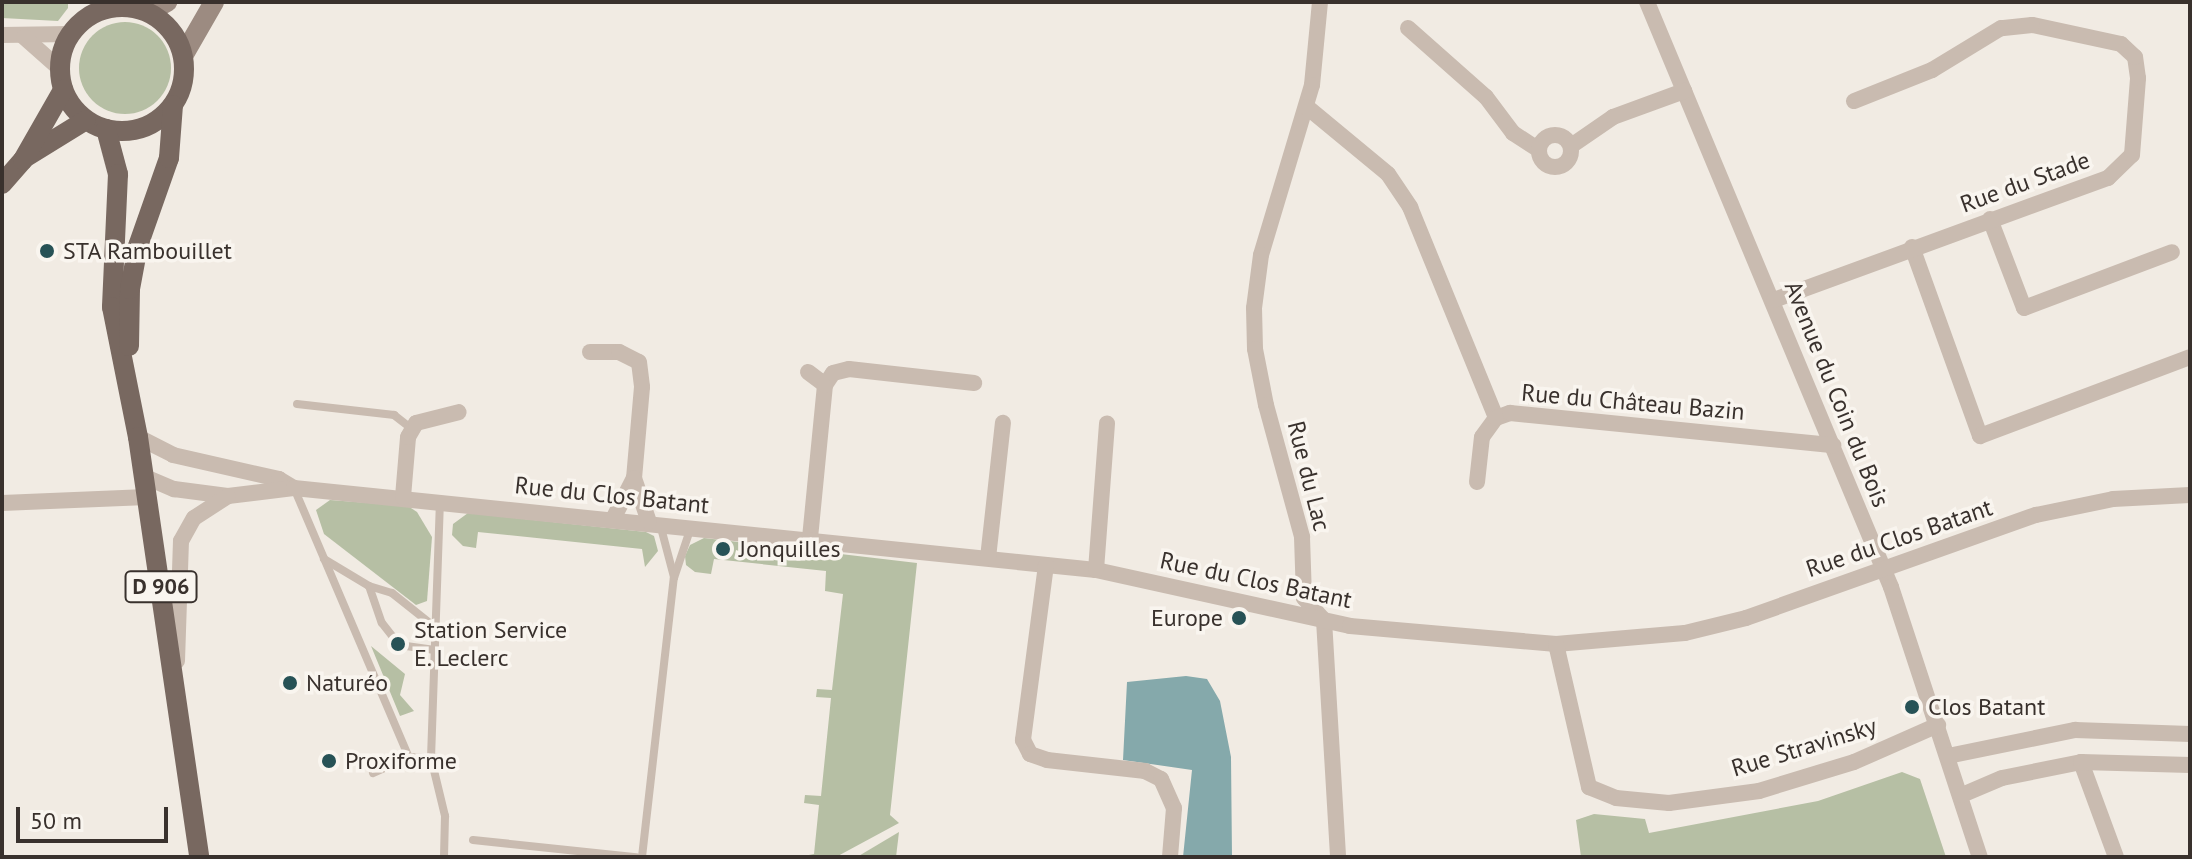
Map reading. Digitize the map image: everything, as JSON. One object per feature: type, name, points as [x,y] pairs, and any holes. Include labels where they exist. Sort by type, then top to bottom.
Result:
[{"type":"main road","points":[[75,2],[73,31],[60,69],[63,90],[86,120],[106,129],[138,129],[173,105],[183,82],[183,56],[175,35],[139,8]]},
{"type":"main road","points":[[73,31],[97,12],[167,2]]},
{"type":"main road","points":[[183,56],[214,2]]},
{"type":"main road","points":[[2,184],[23,160],[63,90]]},
{"type":"main road","name":"D 906","points":[[128,382],[130,289],[138,246],[169,158],[173,105]]},
{"type":"main road","points":[[23,160],[86,120]]},
{"type":"main road","name":"D 906","points":[[106,129],[118,174],[112,307],[138,437],[199,857]]},
{"type":"street","name":"Rue du Lac","points":[[1320,2],[1307,107],[1261,255],[1255,349],[1302,537],[1304,598],[1324,620],[1338,857]]},
{"type":"street","name":"Avenue du Coin du Bois","points":[[1647,2],[1774,300],[1882,567],[1962,795],[1980,857]]},
{"type":"street","name":"Rue du Stade","points":[[1774,300],[1912,247],[2108,178],[2132,155],[2138,78],[2135,57],[2121,44],[2032,25],[2001,28],[1932,70],[1854,101]]},
{"type":"street","points":[[1408,28],[1486,97],[1513,133],[1538,149],[1542,141],[1562,137],[1571,146],[1613,117],[1684,91]]},
{"type":"street","points":[[2,35],[24,37],[73,31]]},
{"type":"street","points":[[24,37],[60,69]]},
{"type":"street","points":[[1307,107],[1388,174],[1410,207],[1496,418]]},
{"type":"street","points":[[1990,219],[2024,308],[2172,252]]},
{"type":"street","points":[[1912,247],[1980,436],[2190,357]]},
{"type":"street","points":[[590,352],[619,352],[639,362],[642,387],[634,478],[613,519]]},
{"type":"street","points":[[810,539],[825,385],[833,373],[849,369],[974,383]]},
{"type":"street","points":[[808,372],[825,385]]},
{"type":"street","points":[[403,497],[412,430],[430,416],[459,412]]},
{"type":"street","name":"Rue du Château Bazin","points":[[1477,482],[1482,437],[1496,418],[1525,412],[1833,445]]},
{"type":"street","points":[[988,558],[1003,423]]},
{"type":"street","points":[[1096,570],[1107,423]]},
{"type":"street","name":"Rue du Clos Batant","points":[[138,437],[173,455],[279,479],[294,488]]},
{"type":"street","points":[[2,503],[145,486],[173,455]]},
{"type":"street","points":[[634,478],[655,523]]},
{"type":"street","name":"Rue du Clos Batant","points":[[145,486],[228,496],[294,488],[403,497],[1096,570],[1324,620],[1556,644],[1685,633],[1746,618],[1882,567],[2036,515],[2113,499],[2190,495]]},
{"type":"street","name":"Rue du Clos Batant","points":[[176,698],[181,541],[194,518],[228,496]]},
{"type":"street","points":[[1046,565],[1023,740],[1030,754],[1047,760],[1145,771],[1161,779],[1174,808],[1170,857]]},
{"type":"street","name":"Rue Stravinsky","points":[[1556,644],[1589,787],[1616,798],[1669,803],[1759,791],[1854,762],[1938,725]]},
{"type":"street","points":[[1948,756],[2075,730],[2190,734]]},
{"type":"street","points":[[1962,795],[2002,778],[2081,762],[2190,765]]},
{"type":"street","points":[[2081,762],[2116,857]]},
{"type":"lane","points":[[297,404],[394,415],[412,430]]},
{"type":"lane","points":[[294,488],[409,757]]},
{"type":"lane","points":[[440,501],[431,758],[445,816],[444,857]]},
{"type":"lane","points":[[655,523],[674,578]]},
{"type":"lane","points":[[642,857],[674,578],[691,527]]},
{"type":"lane","points":[[324,558],[369,586],[392,593],[436,628]]},
{"type":"lane","points":[[369,586],[382,623],[399,645],[435,650]]},
{"type":"lane","points":[[373,773],[409,757],[431,758]]},
{"type":"lane","points":[[473,840],[636,857]]},
{"type":"green space","points":[[2,2],[68,2],[68,8],[58,21],[2,18]]},
{"type":"green space","points":[[125,22],[142,26],[157,36],[167,51],[171,68],[167,85],[157,100],[142,110],[125,114],[108,110],[93,100],[83,85],[79,68],[83,51],[93,36],[108,26]]},
{"type":"green space","points":[[330,500],[408,506],[417,512],[432,537],[427,601],[416,605],[324,534],[316,510]]},
{"type":"green space","points":[[468,513],[646,532],[654,536],[658,551],[645,567],[642,549],[478,532],[476,548],[463,546],[452,535],[453,524]]},
{"type":"green space","points":[[704,538],[917,563],[890,815],[899,823],[836,857],[798,857],[814,854],[819,805],[804,803],[805,795],[821,796],[831,698],[816,697],[817,689],[832,690],[843,594],[825,591],[826,571],[714,559],[711,574],[695,572],[686,565],[685,556],[690,545]]},
{"type":"green space","points":[[371,646],[405,674],[400,695],[414,711],[400,716]]},
{"type":"green space","points":[[1902,772],[1920,779],[1946,857],[1581,857],[1576,820],[1594,814],[1645,819],[1649,833],[1818,801]]},
{"type":"green space","points":[[899,832],[896,857],[857,857]]},
{"type":"water","points":[[1186,676],[1207,679],[1220,701],[1231,757],[1232,857],[1183,857],[1192,770],[1123,760],[1127,682]]},
{"type":"place","name":"STA Rambouillet","points":[[47,251]]},
{"type":"place","name":"Jonquilles","points":[[723,549]]},
{"type":"place","name":"Europe","points":[[1239,618]]},
{"type":"place","name":"Station Service E. Leclerc","points":[[398,644]]},
{"type":"place","name":"Naturéo","points":[[290,683]]},
{"type":"place","name":"Clos Batant","points":[[1912,707]]},
{"type":"place","name":"Proxiforme","points":[[329,761]]}]
